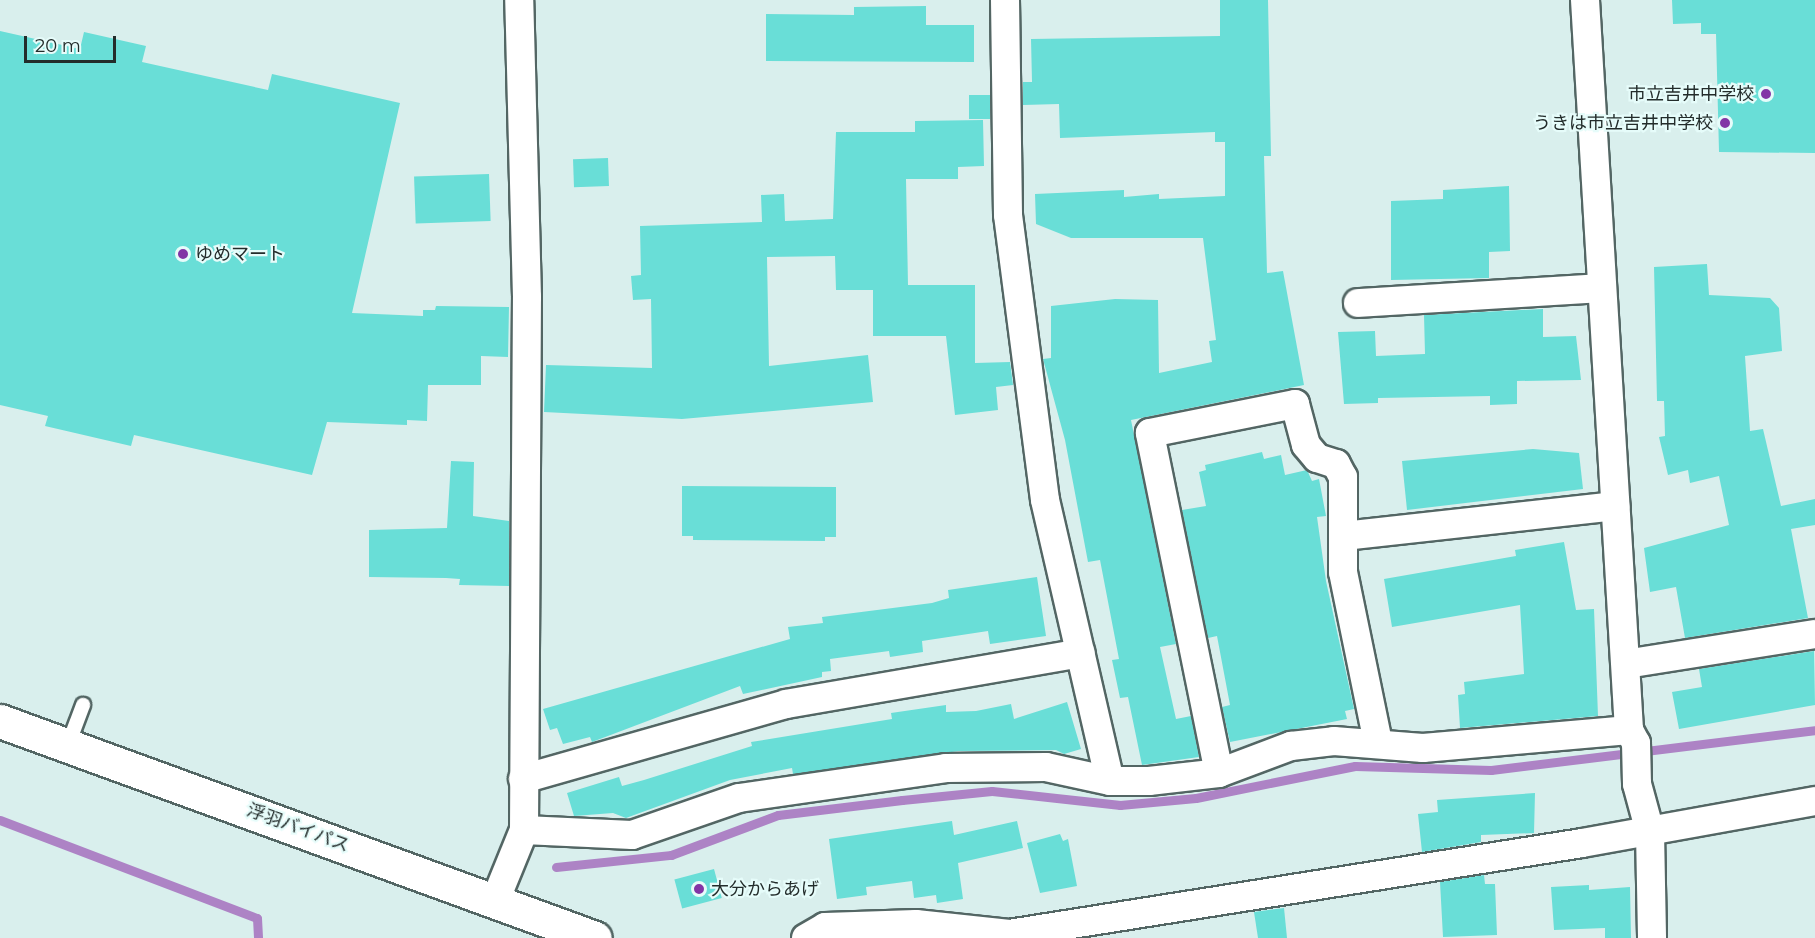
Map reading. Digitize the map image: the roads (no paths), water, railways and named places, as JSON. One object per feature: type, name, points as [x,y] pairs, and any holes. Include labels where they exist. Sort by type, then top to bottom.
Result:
[{"type":"highway","name":"浮羽バイパス","points":[[0,722],[495,900],[594,938]]},
{"type":"street","points":[[495,900],[524,830],[527,297],[519,0]]},
{"type":"street","points":[[1005,0],[1008,214],[1045,500],[1110,781]]},
{"type":"street","points":[[1585,0],[1626,664],[1637,784],[1650,832],[1652,938]]},
{"type":"street","points":[[1358,303],[1601,288]]},
{"type":"street","points":[[1219,773],[1150,433],[1295,404],[1306,445],[1317,458],[1336,464],[1343,477],[1343,572],[1378,743]]},
{"type":"street","points":[[1344,536],[1615,506]]},
{"type":"street","points":[[1626,664],[1815,634]]},
{"type":"street","points":[[523,779],[786,704],[1081,653]]},
{"type":"street","points":[[524,830],[632,835],[739,798],[946,768],[1046,767],[1110,781],[1184,779],[1219,773],[1291,746],[1334,741],[1435,747],[1632,737]]},
{"type":"street","points":[[806,938],[825,927],[916,924],[1009,934],[1650,832],[1815,801]]},
{"type":"lane","points":[[68,746],[83,705]]},
{"type":"waterway","points":[[556,867],[671,855],[778,815],[902,800],[992,791],[1120,805],[1196,798],[1355,766],[1491,770],[1815,730]]},
{"type":"waterway","points":[[0,820],[257,918],[258,938]]},
{"type":"place","name":"市立吉井中学校","points":[[1766,94]]},
{"type":"place","name":"うきは市立吉井中学校","points":[[1725,123]]},
{"type":"place","name":"ゆめマート","points":[[183,254]]},
{"type":"place","name":"大分からあげ","points":[[699,889]]}]
